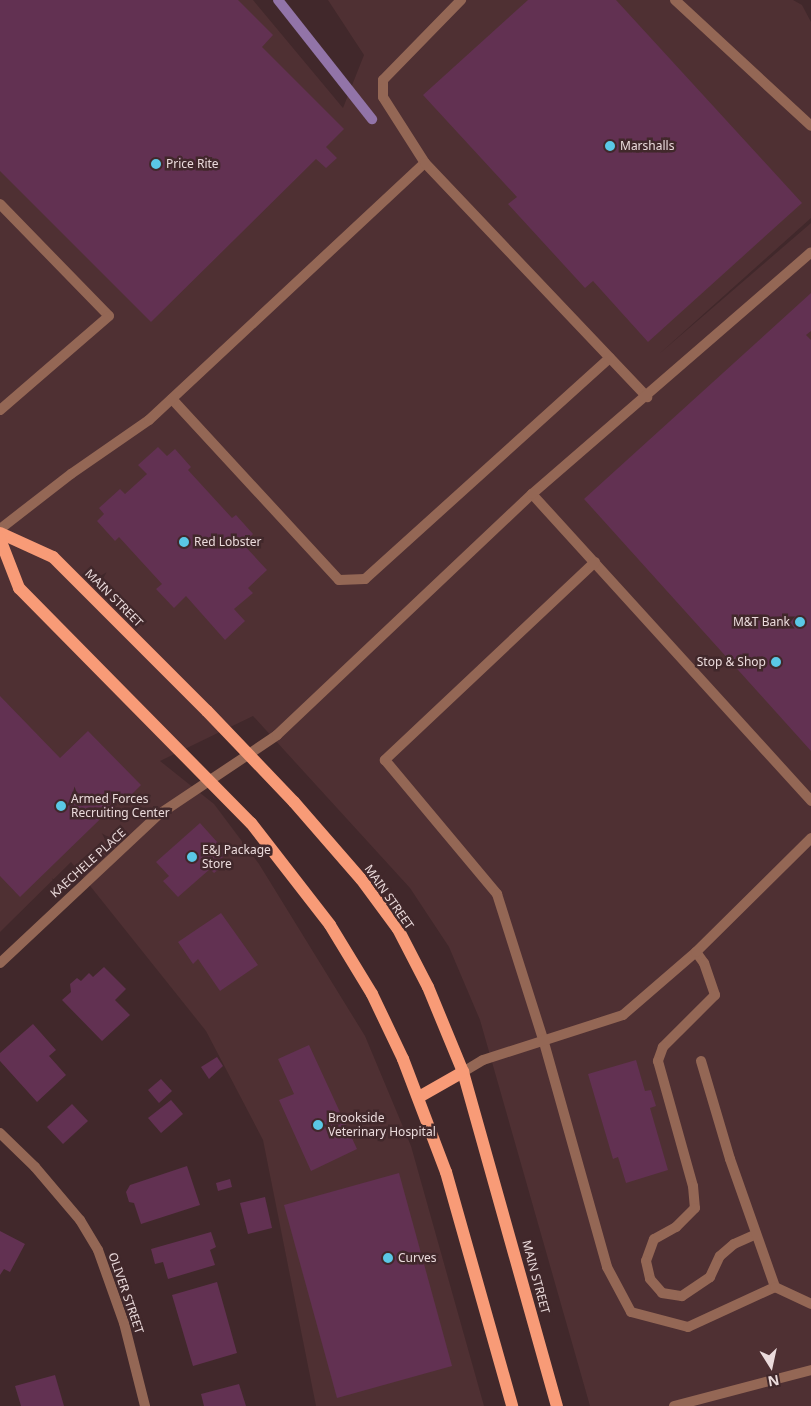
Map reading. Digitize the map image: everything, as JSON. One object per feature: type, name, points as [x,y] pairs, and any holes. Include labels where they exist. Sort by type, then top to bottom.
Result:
[{"type":"main road","name":"MAIN STREET","points":[[0,531],[53,557],[249,754],[361,879],[398,929],[428,987],[463,1072],[557,1406]]},
{"type":"main road","points":[[0,539],[19,588],[210,779],[284,864],[330,925],[372,994],[419,1098],[446,1172],[512,1406]]},
{"type":"main road","points":[[419,1098],[463,1072]]},
{"type":"street","points":[[461,0],[383,80],[382,97],[425,163],[648,397]]},
{"type":"street","points":[[675,0],[811,126]]},
{"type":"street","points":[[0,531],[149,420],[425,163]]},
{"type":"street","points":[[0,204],[109,316],[1,408]]},
{"type":"street","name":"KAECHELE PLACE","points":[[0,963],[158,816],[277,735],[532,494],[648,397],[811,252]]},
{"type":"street","points":[[172,399],[339,580],[365,579],[610,358]]},
{"type":"street","points":[[532,494],[811,801]]},
{"type":"street","points":[[594,562],[385,760],[497,894],[543,1039],[607,1267],[631,1312],[688,1326],[775,1287]]},
{"type":"street","points":[[463,1072],[483,1060],[543,1039],[623,1015],[696,952],[811,838]]},
{"type":"street","points":[[696,952],[704,963],[715,995],[663,1047],[658,1061],[693,1186],[695,1208],[676,1227],[654,1239],[646,1261],[650,1279],[662,1293],[682,1296],[710,1277],[720,1256],[734,1244],[756,1234]]},
{"type":"street","points":[[701,1061],[756,1234],[775,1287],[811,1304]]},
{"type":"street","name":"OLIVER STREET","points":[[0,1133],[35,1167],[74,1214],[98,1250],[121,1314],[145,1406]]},
{"type":"street","points":[[674,1406],[811,1370]]},
{"type":"shaded area","points":[[0,0],[253,0],[343,108],[364,55],[328,0],[793,0],[802,5],[811,22],[811,218],[659,354],[811,223],[811,1406],[590,1406],[480,1020],[449,947],[410,888],[253,716],[160,761],[214,804],[259,864],[365,1036],[411,1146],[484,1406],[316,1406],[263,1140],[206,1031],[71,862],[0,932]]},
{"type":"building","name":"Price Rite","points":[[0,0],[238,0],[273,35],[262,47],[344,129],[326,147],[337,158],[326,168],[316,159],[151,322],[0,171]]},
{"type":"building","name":"Marshalls","points":[[528,0],[616,0],[802,203],[648,342],[593,281],[585,288],[508,204],[517,197],[423,95]]},
{"type":"building","points":[[811,293],[811,331],[806,335],[811,340],[811,751],[584,499]]},
{"type":"building","name":"Red Lobster","points":[[158,447],[167,456],[175,449],[191,467],[188,470],[232,518],[236,515],[253,534],[243,544],[267,570],[248,588],[253,593],[234,609],[245,621],[225,640],[186,596],[174,608],[156,589],[162,584],[119,537],[115,541],[97,521],[104,514],[99,508],[120,489],[125,494],[147,474],[138,465]]},
{"type":"building","name":"Armed Forces Recruiting Center","points":[[0,696],[60,758],[88,731],[141,785],[129,797],[126,794],[20,897],[0,876]]},
{"type":"building","name":"E&J Package Store","points":[[200,823],[227,853],[218,862],[222,867],[214,873],[210,869],[178,897],[163,881],[169,876],[156,862]]},
{"type":"building","points":[[221,913],[258,965],[220,991],[198,959],[193,964],[178,942]]},
{"type":"building","points":[[104,967],[126,989],[115,1000],[130,1015],[102,1041],[62,1000],[71,992],[70,984],[77,978],[81,981],[89,973],[93,977]]},
{"type":"building","points":[[33,1024],[56,1050],[49,1056],[66,1075],[37,1102],[0,1061],[0,1053]]},
{"type":"building","name":"Brookside Veterinary Hospital","points":[[309,1045],[357,1149],[311,1171],[279,1100],[294,1094],[278,1059]]},
{"type":"building","points":[[217,1057],[223,1066],[209,1079],[201,1067]]},
{"type":"building","points":[[636,1060],[645,1091],[651,1090],[656,1106],[650,1108],[668,1170],[626,1183],[618,1157],[613,1159],[588,1074]]},
{"type":"building","points":[[161,1079],[172,1091],[159,1103],[148,1090]]},
{"type":"building","points":[[171,1100],[183,1114],[161,1133],[148,1118]]},
{"type":"building","points":[[72,1104],[88,1121],[63,1144],[47,1127]]},
{"type":"building","points":[[187,1166],[200,1205],[141,1224],[134,1203],[129,1202],[126,1192],[130,1185]]},
{"type":"building","points":[[399,1173],[452,1366],[337,1398],[284,1205]]},
{"type":"building","points":[[230,1179],[232,1187],[218,1191],[216,1183]]},
{"type":"building","points":[[265,1197],[272,1228],[248,1234],[240,1203]]},
{"type":"building","points":[[0,1231],[25,1244],[10,1272],[4,1269],[0,1275]]},
{"type":"building","points":[[211,1232],[216,1247],[210,1250],[215,1265],[168,1279],[163,1262],[155,1264],[151,1249]]},
{"type":"building","points":[[217,1282],[237,1353],[193,1366],[172,1295]]},
{"type":"building","points":[[55,1375],[64,1406],[21,1406],[15,1386]]},
{"type":"building","points":[[239,1384],[246,1406],[204,1406],[201,1394]]},
{"type":"waterway","points":[[278,0],[372,119]]},
{"type":"place","name":"Marshalls","points":[[610,146]]},
{"type":"place","name":"Price Rite","points":[[156,164]]},
{"type":"place","name":"Red Lobster","points":[[184,542]]},
{"type":"place","name":"M&T Bank","points":[[800,622]]},
{"type":"place","name":"Stop & Shop","points":[[776,662]]},
{"type":"place","name":"Armed Forces Recruiting Center","points":[[61,806]]},
{"type":"place","name":"E&J Package Store","points":[[192,857]]},
{"type":"place","name":"Brookside Veterinary Hospital","points":[[318,1125]]},
{"type":"place","name":"Curves","points":[[388,1258]]}]
